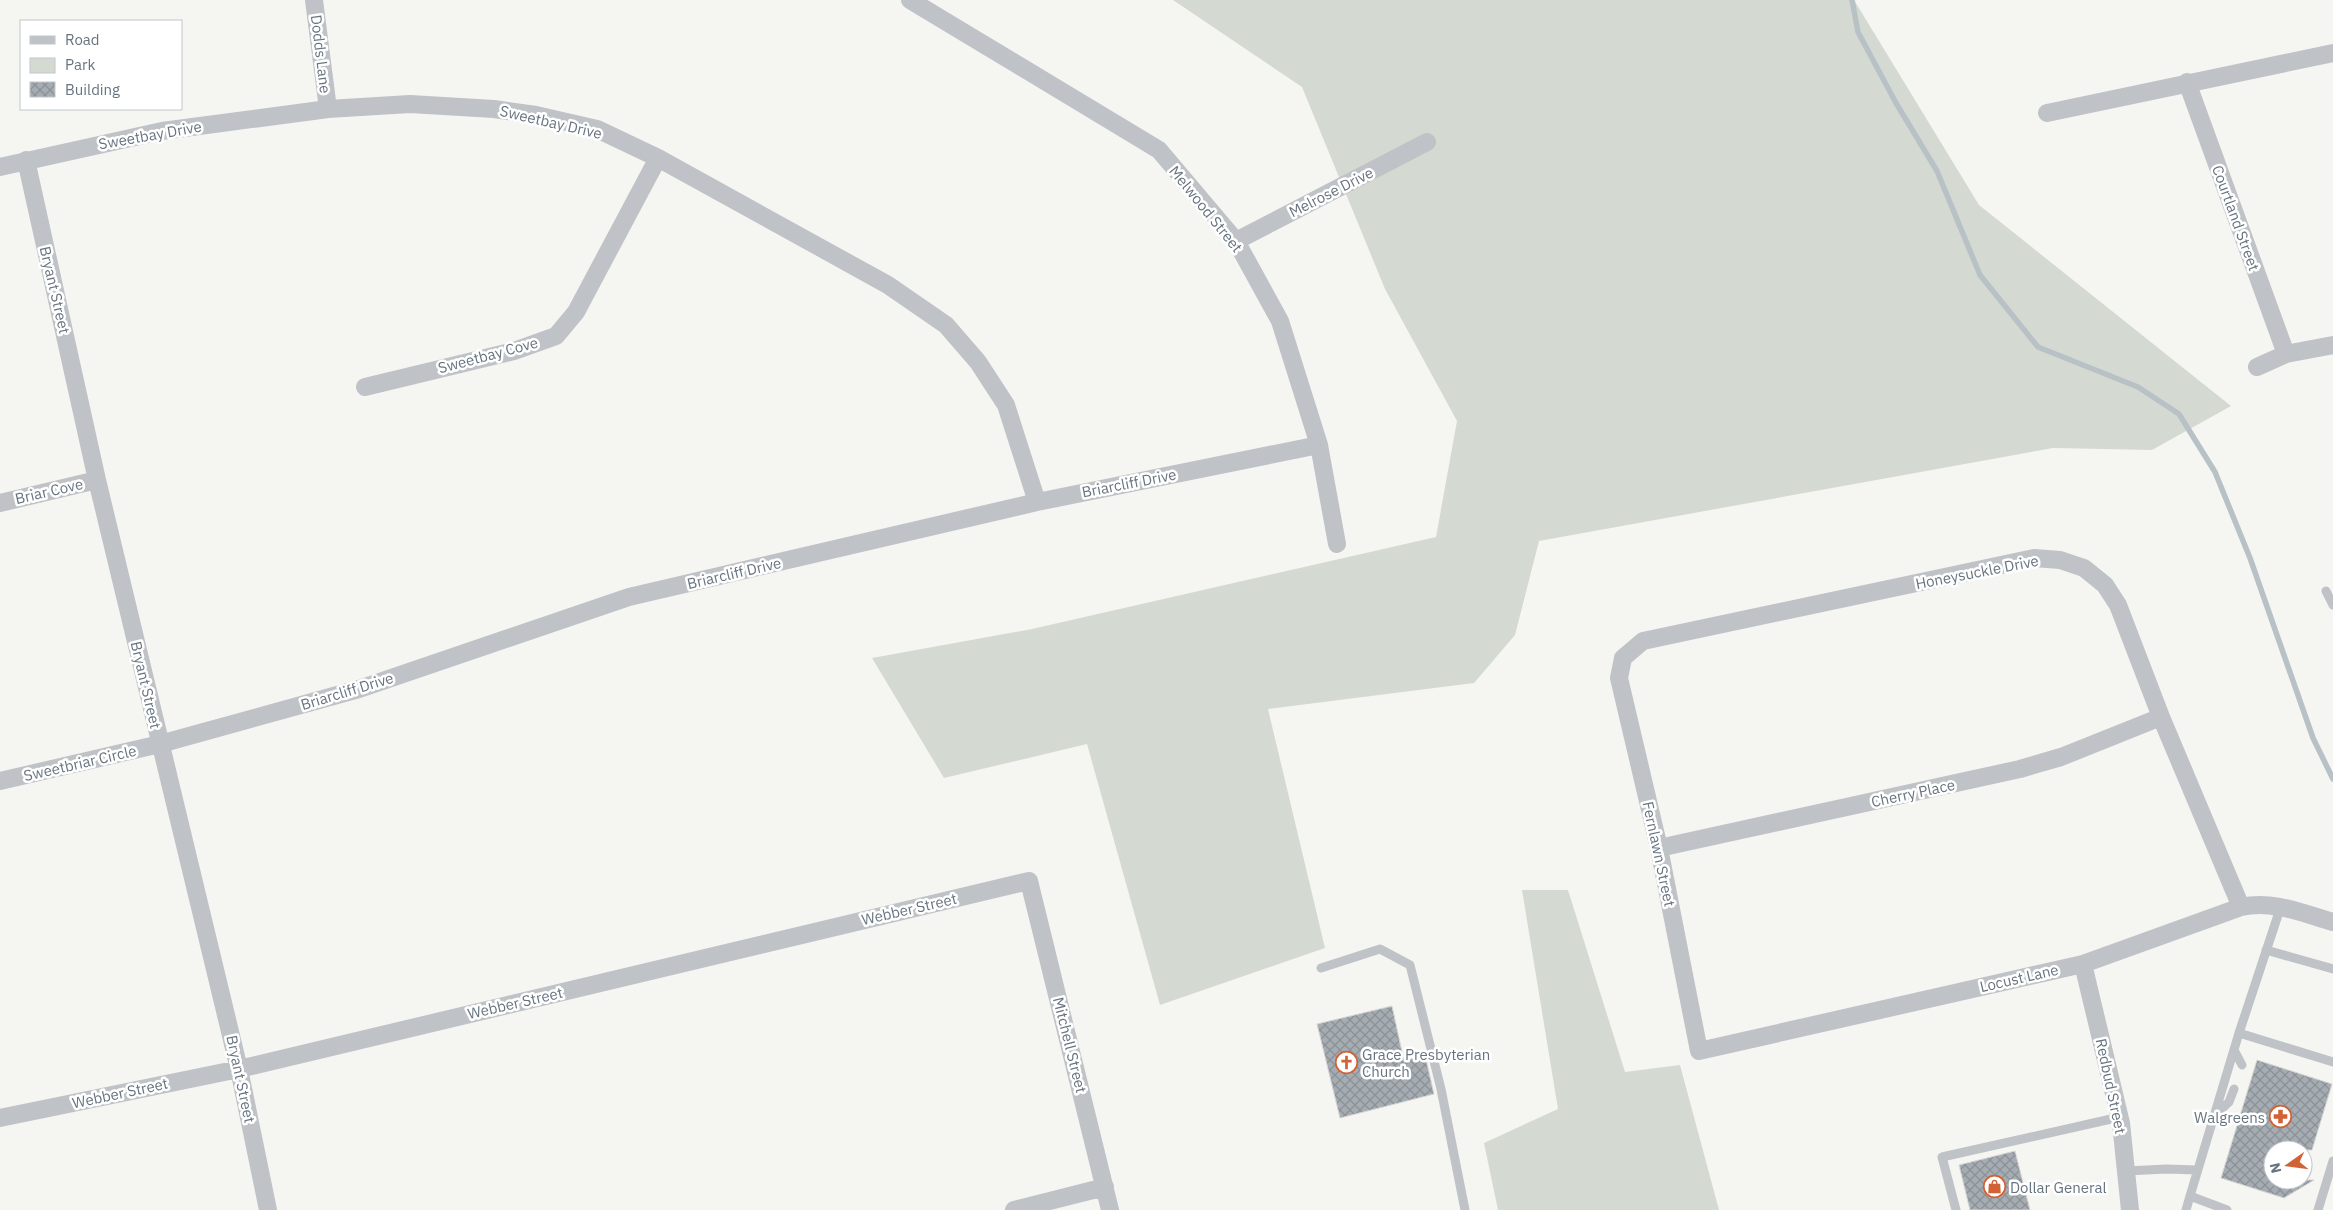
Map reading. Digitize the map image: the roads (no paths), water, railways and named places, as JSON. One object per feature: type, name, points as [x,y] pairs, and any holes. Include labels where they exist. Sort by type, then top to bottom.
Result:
[{"type":"street","name":"Dodds Lane","points":[[314,0],[328,108]]},
{"type":"street","name":"Melwood Street","points":[[910,0],[1159,150],[1236,241],[1280,321],[1319,445],[1337,544]]},
{"type":"street","points":[[2046,113],[2333,53]]},
{"type":"street","name":"Courtland Street","points":[[2187,82],[2286,354]]},
{"type":"street","name":"Sweetbay Drive","points":[[0,167],[162,131],[328,108],[410,104],[494,108],[536,115],[597,130],[658,158],[888,285],[946,325],[978,362],[1006,405],[1037,502]]},
{"type":"street","name":"Melrose Drive","points":[[1236,241],[1427,142]]},
{"type":"street","name":"Sweetbay Cove","points":[[365,387],[514,351],[556,336],[576,312],[658,158]]},
{"type":"street","name":"Bryant Street","points":[[26,160],[97,480],[240,1069],[268,1210]]},
{"type":"street","points":[[2257,367],[2286,354],[2333,345]]},
{"type":"street","name":"Briarcliff Drive","points":[[160,744],[359,688],[629,597],[1037,502],[1319,445]]},
{"type":"street","name":"Briar Cove","points":[[0,503],[97,480]]},
{"type":"street","name":"Honeysuckle Drive","points":[[1624,658],[1643,641],[2034,558],[2060,560],[2084,568],[2105,585],[2118,605],[2161,717],[2241,907]]},
{"type":"street","name":"Fernlawn Street","points":[[1624,658],[1619,678],[1659,848],[1699,1051]]},
{"type":"street","name":"Cherry Place","points":[[1659,848],[2020,769],[2061,757],[2161,717]]},
{"type":"street","name":"Sweetbriar Circle","points":[[0,781],[160,744]]},
{"type":"street","name":"Webber Street","points":[[0,1118],[240,1069],[1029,881]]},
{"type":"street","name":"Mitchell Street","points":[[1029,881],[1110,1210]]},
{"type":"street","name":"Locust Lane","points":[[1699,1051],[2083,964],[2241,907],[2258,903],[2280,906],[2333,922]]},
{"type":"street","name":"Redbud Street","points":[[2083,964],[2120,1117],[2130,1210]]},
{"type":"street","points":[[1014,1210],[1105,1187]]},
{"type":"lane","points":[[2326,591],[2333,605]]},
{"type":"lane","points":[[2186,1210],[2213,1116],[2280,906]]},
{"type":"lane","points":[[1321,968],[1380,949],[1410,966],[1441,1089],[1465,1210]]},
{"type":"lane","points":[[2266,950],[2333,969]]},
{"type":"lane","points":[[2239,1033],[2333,1062]]},
{"type":"lane","points":[[2234,1050],[2242,1065]]},
{"type":"lane","points":[[2213,1116],[2229,1102],[2234,1088]]},
{"type":"lane","points":[[1956,1210],[1942,1157],[2120,1117]]},
{"type":"lane","points":[[2318,1210],[2333,1161]]},
{"type":"lane","points":[[2126,1171],[2197,1170]]},
{"type":"lane","points":[[2190,1196],[2227,1210]]},
{"type":"waterway","points":[[1852,0],[1858,32],[1896,103],[1937,171],[1980,275],[2038,347],[2138,387],[2179,414],[2215,472],[2250,558],[2313,738],[2333,779]]},
{"type":"place","name":"Grace Presbyterian Church","points":[[1346,1063]]},
{"type":"place","name":"Walgreens","points":[[2281,1117]]},
{"type":"place","name":"Dollar General","points":[[1994,1187]]}]
